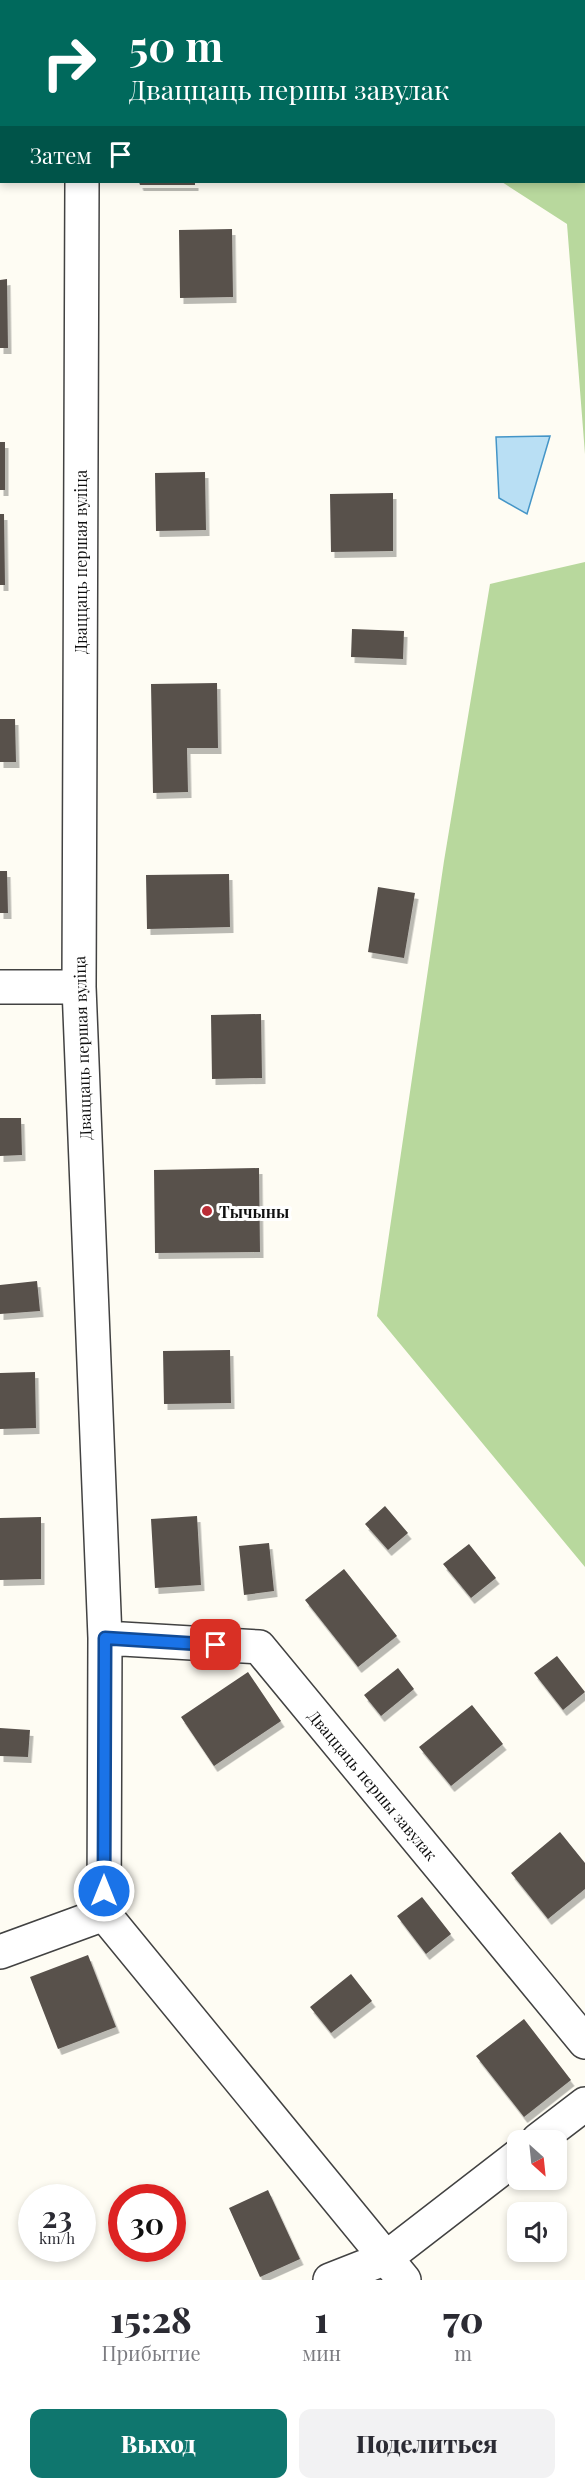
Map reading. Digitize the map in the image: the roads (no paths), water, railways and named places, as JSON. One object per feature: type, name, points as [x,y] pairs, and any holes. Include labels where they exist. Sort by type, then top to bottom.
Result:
[{"type":"street","name":"Дваццаць першая вуліца","points":[[82,183],[79,987],[105,1638],[104,1914]]},
{"type":"street","points":[[0,987],[79,987]]},
{"type":"street","name":"Дваццаць першы завулак","points":[[105,1638],[260,1647],[585,2042]]},
{"type":"street","points":[[0,1952],[104,1914],[395,2269]]},
{"type":"street","points":[[551,2130],[585,2104]]},
{"type":"street","points":[[330,2280],[395,2269],[507,2166]]},
{"type":"water","points":[[550,436],[527,514],[499,498],[496,437]]},
{"type":"place","name":"Тычыны","points":[[207,1211]]}]
